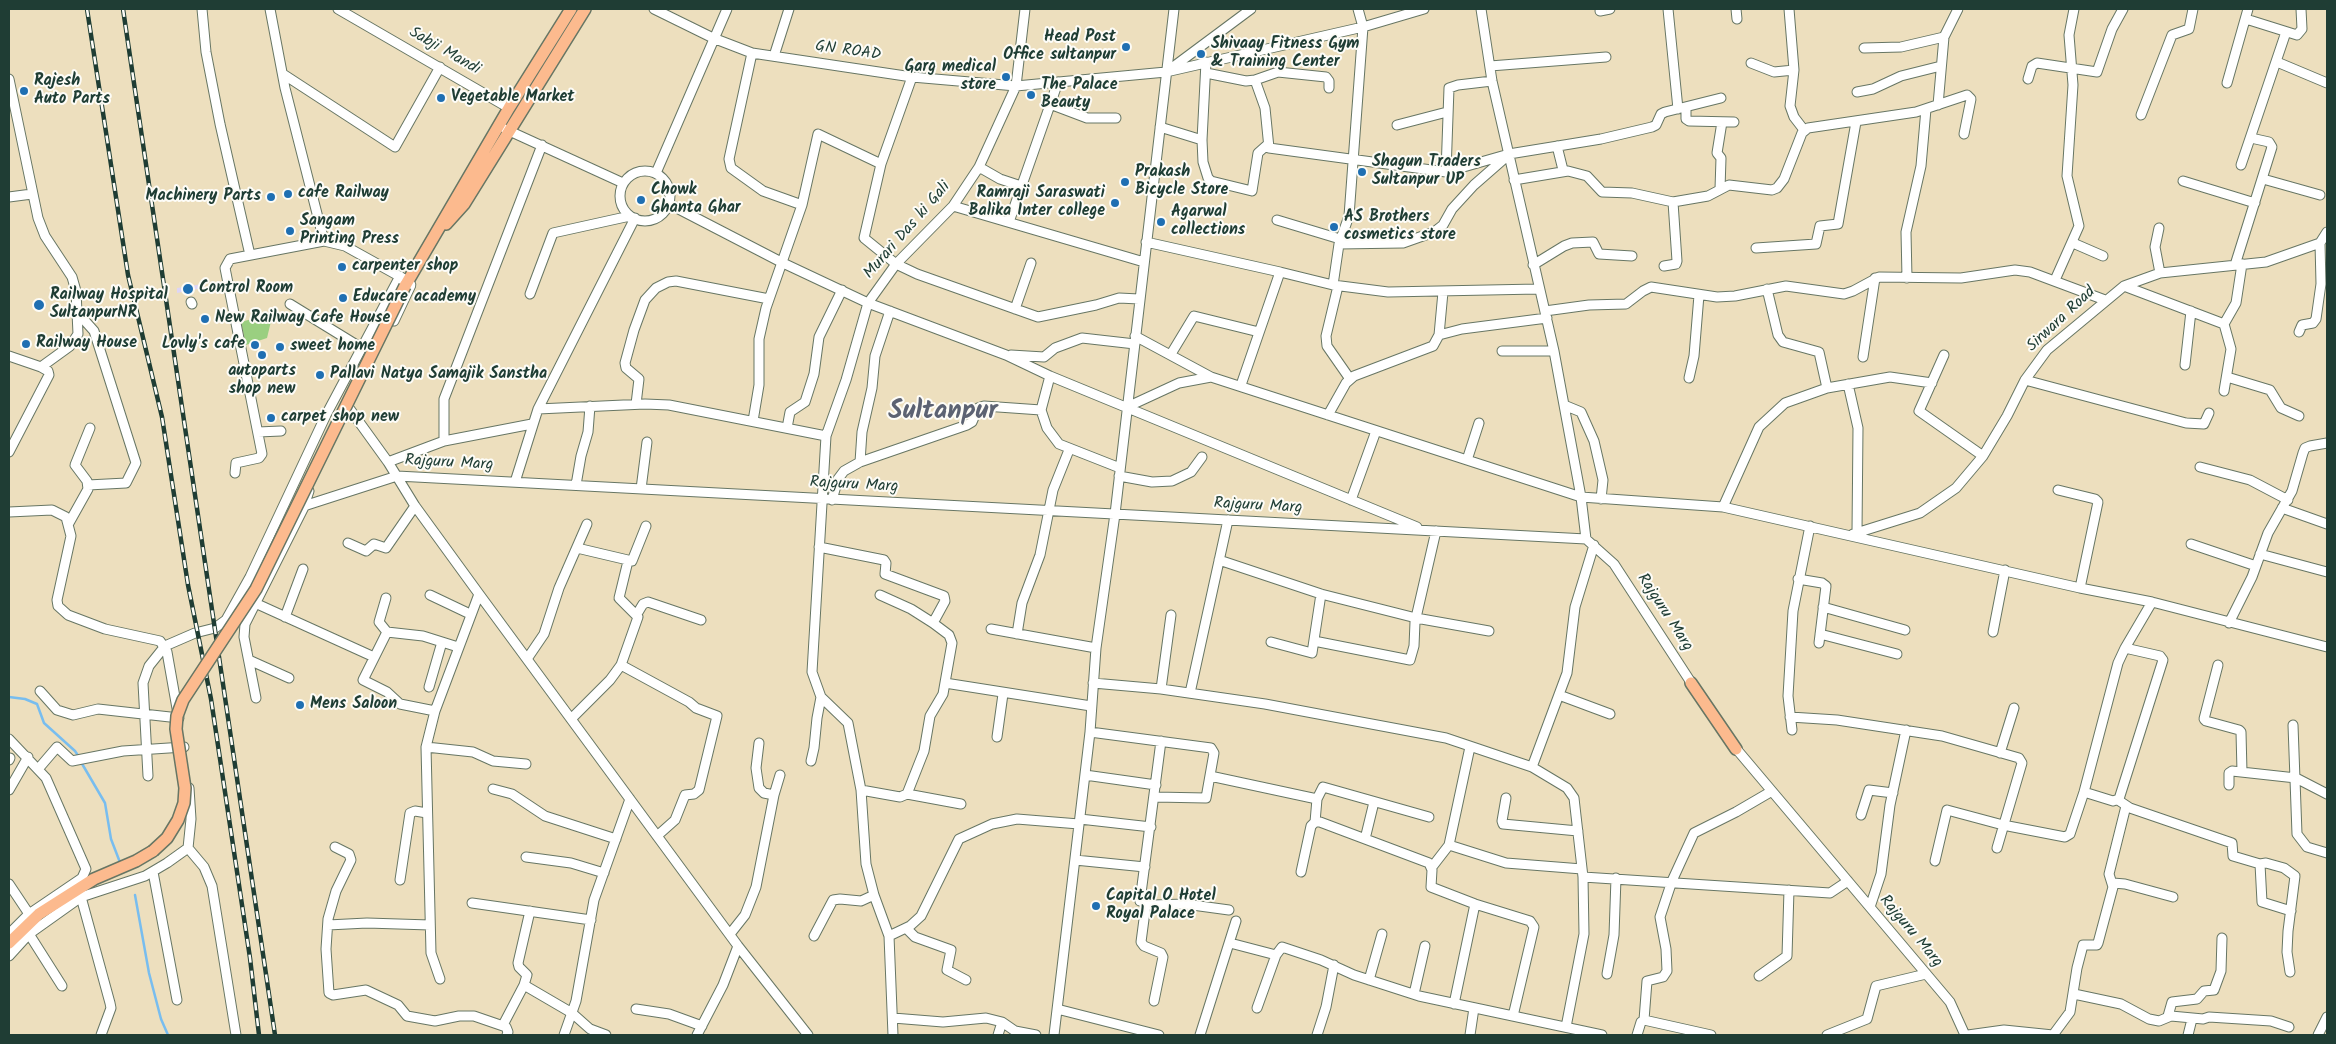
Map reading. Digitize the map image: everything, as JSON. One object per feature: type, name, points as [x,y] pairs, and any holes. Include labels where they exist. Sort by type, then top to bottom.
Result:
[{"type":"main road","points":[[9,943],[39,914],[94,879],[136,861],[153,851],[167,838],[178,820],[184,803],[185,788],[176,729],[177,716],[184,700],[256,588],[404,281],[435,236],[498,126],[571,9]]},
{"type":"main road","points":[[435,236],[464,204],[585,9]]},
{"type":"main road","points":[[1691,683],[1736,749]]},
{"type":"street","points":[[202,9],[206,52],[220,124],[250,255]]},
{"type":"street","points":[[270,9],[283,74],[324,241]]},
{"type":"street","name":"Sabji Mandi","points":[[338,9],[509,108]]},
{"type":"street","name":"GN ROAD","points":[[654,9],[713,38],[752,53],[912,77],[1016,86],[1166,72]]},
{"type":"street","points":[[656,173],[727,9]]},
{"type":"street","points":[[774,56],[789,9]]},
{"type":"street","name":"Murari Das ki Gali","points":[[821,698],[812,672],[812,651],[826,436],[846,380],[868,303],[896,264],[953,206],[979,167],[1016,86],[1025,9]]},
{"type":"street","points":[[1054,1035],[1090,732],[1096,648],[1115,514],[1174,9]]},
{"type":"street","points":[[1166,72],[1251,9]]},
{"type":"street","points":[[1350,379],[1327,346],[1326,336],[1336,285],[1339,242],[1349,216],[1363,26],[1358,9]]},
{"type":"street","points":[[1166,72],[1363,26],[1424,9]]},
{"type":"street","points":[[1481,9],[1492,82],[1538,289],[1554,351],[1581,497],[1586,539]]},
{"type":"street","points":[[1600,11],[1610,9]]},
{"type":"street","points":[[1668,9],[1682,108],[1686,119],[1689,121],[1734,122]]},
{"type":"street","points":[[1736,9],[1738,19]]},
{"type":"street","points":[[1789,9],[1794,70],[1790,106],[1794,117],[1804,130]]},
{"type":"street","points":[[1938,105],[1944,38],[1958,9]]},
{"type":"street","points":[[2054,280],[2079,226],[2067,176],[2073,85],[2069,35],[2074,9]]},
{"type":"street","points":[[2028,79],[2032,66],[2037,63],[2098,71],[2112,29],[2122,9]]},
{"type":"street","points":[[2141,115],[2172,35],[2188,29],[2193,9]]},
{"type":"street","points":[[2228,83],[2248,9]]},
{"type":"street","points":[[2246,19],[2297,35],[2300,33],[2301,9]]},
{"type":"street","points":[[2241,165],[2286,32]]},
{"type":"street","points":[[1864,48],[1901,47],[1944,38]]},
{"type":"street","points":[[752,53],[729,159],[731,168],[763,190],[802,205]]},
{"type":"street","points":[[1490,66],[1606,57]]},
{"type":"street","points":[[1206,62],[1202,140],[1203,162],[1208,178],[1211,181],[1249,191],[1254,189],[1258,153],[1267,145]]},
{"type":"street","points":[[2277,62],[2327,84]]},
{"type":"street","points":[[1751,63],[1774,72],[1794,70]]},
{"type":"street","points":[[1857,92],[1874,89],[1901,76],[1941,66]]},
{"type":"street","points":[[283,74],[395,147],[440,67]]},
{"type":"street","points":[[1206,73],[1246,81],[1278,72],[1326,77],[1330,81],[1329,88]]},
{"type":"street","points":[[912,77],[881,164],[864,238],[896,264],[917,274],[1034,316],[1043,317],[1119,298],[1140,299]]},
{"type":"street","points":[[9,79],[32,194],[45,236],[72,277],[76,291],[78,334],[74,341],[41,367]]},
{"type":"street","points":[[1255,80],[1265,108],[1267,145]]},
{"type":"street","points":[[1009,222],[1058,82]]},
{"type":"street","points":[[1446,172],[1449,88],[1458,85],[1492,82]]},
{"type":"street","points":[[1514,180],[1563,170],[1587,176],[1602,192],[1632,193],[1673,202],[1708,196],[1720,189],[1734,185],[1761,190],[1777,188],[1784,180],[1804,130],[1808,128],[1856,122],[1926,109],[1967,95],[1971,99],[1964,134]]},
{"type":"street","points":[[1267,145],[1274,150],[1446,172],[1509,154],[1601,139],[1652,127],[1656,125],[1661,114],[1721,98]]},
{"type":"street","points":[[1050,104],[1087,118],[1116,118]]},
{"type":"street","points":[[1907,278],[1906,232],[1921,166],[1926,109]]},
{"type":"street","points":[[1397,125],[1447,112]]},
{"type":"street","points":[[1720,189],[1721,158],[1717,153],[1722,122]]},
{"type":"street","points":[[1756,248],[1816,244],[1820,226],[1838,224],[1856,122]]},
{"type":"street","points":[[498,126],[623,183]]},
{"type":"street","points":[[1160,127],[1202,140]]},
{"type":"street","points":[[753,421],[759,385],[758,346],[769,299],[802,205],[818,134],[881,164]]},
{"type":"street","points":[[2224,391],[2231,349],[2224,324],[2236,303],[2238,264],[2272,144],[2251,138]]},
{"type":"street","points":[[444,441],[444,399],[542,145]]},
{"type":"street","points":[[1557,146],[1563,170]]},
{"type":"street","points":[[1278,220],[1339,242],[1403,242],[1434,232],[1443,225],[1452,209],[1480,179],[1509,154]]},
{"type":"street","points":[[979,167],[1000,179],[1021,186]]},
{"type":"street","points":[[644,171],[656,173],[666,180],[671,192],[670,204],[663,214],[653,220],[641,221],[632,217],[622,207],[620,195],[623,183],[632,174],[644,171]]},
{"type":"street","points":[[2263,179],[2320,196]]},
{"type":"street","points":[[2183,181],[2255,203]]},
{"type":"street","points":[[9,197],[32,194]]},
{"type":"street","points":[[1664,266],[1676,264],[1677,261],[1673,202]]},
{"type":"street","points":[[670,204],[783,263],[868,303],[1006,355],[1050,376],[1424,530]]},
{"type":"street","points":[[953,206],[1144,262]]},
{"type":"street","points":[[530,294],[553,233],[632,217]]},
{"type":"street","points":[[515,482],[538,409],[632,217]]},
{"type":"street","points":[[2159,228],[2155,247],[2160,274]]},
{"type":"street","points":[[2299,332],[2303,324],[2315,322],[2324,295],[2320,243],[2327,232]]},
{"type":"street","points":[[235,473],[236,463],[261,457],[258,432],[225,268],[230,259],[324,241],[345,246],[404,281],[411,288],[349,408],[307,495],[306,504],[255,602],[244,629],[256,698]]},
{"type":"street","points":[[1146,242],[1336,285],[1388,292],[1538,289]]},
{"type":"street","points":[[1533,265],[1572,243],[1593,242],[1599,254],[1632,256]]},
{"type":"street","points":[[2072,243],[2103,256]]},
{"type":"street","name":"Sirwara Road","points":[[1854,533],[1920,513],[1956,488],[1983,456],[2007,416],[2025,380],[2047,350],[2124,286],[2160,274],[2266,262],[2320,243]]},
{"type":"street","points":[[1014,309],[1031,263]]},
{"type":"street","points":[[1439,335],[1589,305],[1626,304],[1651,287],[1717,297],[1735,296],[1786,286],[1849,293],[1875,278],[1886,276],[1961,278],[2015,270],[2030,272],[2054,280],[2105,300]]},
{"type":"street","points":[[1241,385],[1280,272]]},
{"type":"street","points":[[1863,357],[1875,278]]},
{"type":"street","points":[[636,404],[639,379],[626,368],[625,363],[645,300],[656,288],[676,280],[769,299]]},
{"type":"street","points":[[148,776],[144,677],[149,666],[165,646],[195,633],[214,628],[226,620],[250,577],[360,347],[404,281]]},
{"type":"street","points":[[2124,286],[2224,324]]},
{"type":"street","points":[[1768,289],[1778,335],[1783,342],[1819,352],[1827,388]]},
{"type":"street","points":[[786,428],[790,412],[805,402],[814,374],[820,338],[842,290]]},
{"type":"street","points":[[1328,415],[1350,379],[1433,346],[1439,335],[1443,292]]},
{"type":"street","points":[[1689,378],[1694,356],[1698,295]]},
{"type":"street","points":[[290,304],[360,347]]},
{"type":"street","points":[[860,462],[862,439],[872,388],[875,356],[890,311]]},
{"type":"street","points":[[2185,366],[2191,311]]},
{"type":"street","points":[[77,312],[94,331],[136,464],[126,483],[88,485]]},
{"type":"street","points":[[1171,354],[1194,316],[1259,332]]},
{"type":"street","points":[[1006,355],[1044,357],[1055,348],[1082,338],[1135,340],[1171,354],[1211,377],[1241,385],[1508,475],[1581,497],[1723,507],[1810,526],[1854,533],[2080,588],[2152,602],[2327,648]]},
{"type":"street","points":[[1502,351],[1554,351]]},
{"type":"street","points":[[1944,355],[1919,409],[1920,413],[1983,456]]},
{"type":"street","points":[[9,356],[41,367],[48,371],[49,375],[9,452]]},
{"type":"street","points":[[1050,376],[1041,410],[1043,420],[1051,436],[1069,450],[1120,472],[1152,482],[1172,481],[1191,472],[1202,458]]},
{"type":"street","points":[[1127,407],[1179,383],[1211,377]]},
{"type":"street","points":[[1723,507],[1749,446],[1763,421],[1785,403],[1827,388],[1897,377],[1932,383]]},
{"type":"street","points":[[2227,377],[2270,390],[2281,408],[2299,416]]},
{"type":"street","points":[[2025,380],[2186,423],[2204,424],[2209,413]]},
{"type":"street","points":[[1848,384],[1858,428],[1854,533]]},
{"type":"street","points":[[538,409],[636,404],[690,408],[826,436]]},
{"type":"street","points":[[1564,405],[1581,412],[1594,442],[1603,480],[1601,498]]},
{"type":"street","points":[[576,485],[579,461],[589,426],[590,406]]},
{"type":"street","points":[[832,500],[838,479],[844,471],[860,462],[967,425],[972,422],[978,408],[984,406],[1041,410]]},
{"type":"street","points":[[349,408],[388,462],[415,506],[479,594],[738,946],[808,1035]]},
{"type":"street","points":[[1467,460],[1479,423]]},
{"type":"street","points":[[388,462],[444,441],[532,424]]},
{"type":"street","points":[[69,523],[86,494],[88,485],[75,465],[90,428]]},
{"type":"street","points":[[258,432],[281,431]]},
{"type":"street","points":[[1351,500],[1376,431]]},
{"type":"street","points":[[641,489],[647,442]]},
{"type":"street","points":[[2230,623],[2256,566],[2268,532],[2288,500],[2305,448],[2327,443]]},
{"type":"street","points":[[1017,634],[1022,603],[1038,565],[1053,490],[1069,450]]},
{"type":"street","points":[[2200,467],[2250,480],[2288,500]]},
{"type":"street","name":"Rajguru Marg","points":[[306,504],[397,476],[1586,539],[1614,564],[1691,683]]},
{"type":"street","points":[[2058,490],[2094,498],[2098,502],[2080,588]]},
{"type":"street","points":[[348,543],[366,550],[374,544],[386,548],[415,506]]},
{"type":"street","points":[[2282,508],[2327,524]]},
{"type":"street","points":[[9,512],[52,510],[61,513],[69,523],[71,536],[57,600],[61,611],[105,629],[153,638],[165,646],[184,747],[191,819],[188,848],[204,867],[212,886],[236,1035]]},
{"type":"street","points":[[1190,692],[1228,520]]},
{"type":"street","points":[[527,659],[544,634],[559,588],[587,524]]},
{"type":"street","points":[[577,548],[628,561],[634,559],[646,526]]},
{"type":"street","points":[[1792,730],[1788,696],[1792,639],[1798,579],[1810,526]]},
{"type":"street","points":[[1314,641],[1408,661],[1412,654],[1416,618],[1436,531]]},
{"type":"street","points":[[2191,544],[2256,566]]},
{"type":"street","points":[[1532,768],[1567,672],[1568,646],[1575,607],[1594,545]]},
{"type":"street","points":[[819,547],[884,560],[886,563],[884,574],[944,596],[945,602],[933,623]]},
{"type":"street","points":[[2260,554],[2327,572]]},
{"type":"street","points":[[1219,560],[1321,594],[1416,618],[1489,632]]},
{"type":"street","points":[[628,561],[619,598],[637,614]]},
{"type":"street","points":[[285,616],[303,568]]},
{"type":"street","points":[[1993,632],[2005,570]]},
{"type":"street","points":[[1798,579],[1825,584],[1819,638],[1897,654]]},
{"type":"street","points":[[430,594],[470,614]]},
{"type":"street","points":[[440,978],[432,954],[430,926],[426,747],[435,711],[479,594]]},
{"type":"street","points":[[880,594],[933,623],[952,639],[942,699],[930,716],[924,751],[907,794]]},
{"type":"street","points":[[1270,642],[1309,654],[1313,652],[1321,594]]},
{"type":"street","points":[[386,598],[379,622],[387,632],[417,635],[458,647]]},
{"type":"street","points":[[255,602],[374,657]]},
{"type":"street","points":[[571,719],[610,680],[621,665],[638,619],[637,614],[643,604],[648,602],[701,620]]},
{"type":"street","points":[[1934,861],[1947,810],[2003,825],[2067,837],[2084,792],[2118,663],[2124,648],[2152,602]]},
{"type":"street","points":[[1823,607],[1905,630]]},
{"type":"street","points":[[1160,689],[1171,614]]},
{"type":"street","points":[[991,629],[1096,648]]},
{"type":"street","points":[[387,632],[363,678],[365,682],[387,692],[400,704],[435,711]]},
{"type":"street","points":[[428,687],[442,642]]},
{"type":"street","points":[[1966,1035],[2004,1030],[2053,1035],[2070,1012],[2074,994],[2076,968],[2083,944],[2098,944],[2113,883],[2109,874],[2122,803],[2163,660],[2160,656],[2124,648]]},
{"type":"street","points":[[249,660],[289,678]]},
{"type":"street","points":[[621,665],[689,702],[696,708],[717,716],[699,790],[694,794],[685,795],[675,820],[657,836]]},
{"type":"street","points":[[2218,665],[2204,719],[2241,732],[2242,772]]},
{"type":"street","points":[[945,683],[1003,694],[1091,706]]},
{"type":"street","points":[[1093,683],[1190,692],[1446,738],[1532,768],[1567,788],[1574,798],[1578,832],[1582,873],[1584,934],[1562,1030]]},
{"type":"street","points":[[40,691],[51,705],[65,714],[73,715],[98,709],[179,718]]},
{"type":"street","points":[[997,737],[1003,694]]},
{"type":"street","points":[[1558,695],[1610,714]]},
{"type":"street","points":[[811,761],[816,718],[821,698],[848,723],[860,790],[866,864],[874,895],[889,936],[893,1035]]},
{"type":"street","points":[[2000,753],[2014,708]]},
{"type":"street","points":[[1790,717],[1837,720],[1942,736],[2018,758],[2022,763],[1997,848]]},
{"type":"street","points":[[2294,725],[2297,834],[2307,847],[2327,853]]},
{"type":"street","points":[[1870,908],[1881,874],[1893,793],[1906,730]]},
{"type":"street","points":[[1090,732],[1212,748],[1214,753],[1206,799],[1155,797]]},
{"type":"street","points":[[9,740],[39,768],[46,778],[61,808],[84,863],[86,873],[82,878],[30,914],[9,934]]},
{"type":"street","points":[[1161,741],[1141,903],[1185,904],[1229,910]]},
{"type":"street","points":[[759,743],[756,768],[759,788],[764,794],[774,795]]},
{"type":"street","points":[[1470,746],[1449,845],[1432,867],[1432,887],[1534,924],[1514,1016]]},
{"type":"street","points":[[39,768],[57,747],[70,760],[75,760],[146,749],[184,747]]},
{"type":"street","points":[[426,747],[473,752],[492,761],[526,764]]},
{"type":"street","name":"Rajguru Marg","points":[[1736,749],[1950,1002],[1966,1035]]},
{"type":"street","points":[[9,790],[28,757]]},
{"type":"street","points":[[2229,785],[2230,772],[2242,772],[2296,778],[2327,794]]},
{"type":"street","points":[[730,934],[745,916],[756,887],[774,795],[780,775]]},
{"type":"street","points":[[1085,775],[1156,785]]},
{"type":"street","points":[[1210,776],[1317,799]]},
{"type":"street","points":[[1301,872],[1310,826],[1315,822],[1317,799],[1323,787],[1429,817]]},
{"type":"street","points":[[493,789],[512,794],[545,816],[616,838]]},
{"type":"street","points":[[860,790],[900,797],[907,794],[961,804]]},
{"type":"street","points":[[1861,815],[1869,790],[1893,793]]},
{"type":"street","points":[[1637,1035],[1641,1022],[1644,1020],[1647,981],[1663,977],[1667,971],[1666,949],[1660,917],[1672,881],[1694,833],[1772,791]]},
{"type":"street","points":[[2084,792],[2122,803],[2232,842],[2233,856],[2260,864],[2266,863],[2284,868],[2294,874],[2296,878],[2287,952],[2290,972]]},
{"type":"street","points":[[1506,798],[1503,824],[1578,832]]},
{"type":"street","points":[[564,1035],[572,1013],[594,900],[630,799]]},
{"type":"street","points":[[1365,839],[1374,802]]},
{"type":"street","points":[[400,880],[410,813],[415,811],[427,813]]},
{"type":"street","points":[[889,936],[906,928],[920,916],[960,839],[992,824],[1017,819],[1079,821],[1151,827]]},
{"type":"street","points":[[1315,822],[1365,839],[1429,864],[1432,867]]},
{"type":"street","points":[[1449,845],[1506,863],[1616,878],[1830,893],[1848,881]]},
{"type":"street","points":[[335,847],[349,854],[351,860],[336,891],[328,925],[326,957],[328,991],[331,995],[366,990],[398,1005],[407,1016],[435,1021],[468,1015],[503,1025],[508,1029],[507,1035]]},
{"type":"street","points":[[9,956],[29,934],[81,897],[153,872],[188,848]]},
{"type":"street","points":[[526,857],[571,863],[604,872]]},
{"type":"street","points":[[1075,860],[1145,867]]},
{"type":"street","points":[[2260,864],[2262,902],[2291,911]]},
{"type":"street","points":[[153,872],[176,1000]]},
{"type":"street","points":[[1607,974],[1614,936],[1616,878]]},
{"type":"street","points":[[2113,883],[2125,884],[2173,898]]},
{"type":"street","points":[[9,884],[30,914]]},
{"type":"street","points":[[1759,976],[1786,956],[1789,890]]},
{"type":"street","points":[[814,936],[833,900],[861,902],[874,895]]},
{"type":"street","points":[[81,897],[110,1003],[109,1013],[101,1035]]},
{"type":"street","points":[[472,903],[591,920]]},
{"type":"street","points":[[1146,904],[1141,942],[1144,946],[1160,953],[1163,957],[1154,1000]]},
{"type":"street","points":[[1454,1004],[1475,904]]},
{"type":"street","points":[[503,1025],[524,985],[526,975],[518,963],[530,911]]},
{"type":"street","points":[[1200,1035],[1236,921]]},
{"type":"street","points":[[328,925],[375,923],[430,926]]},
{"type":"street","points":[[906,928],[915,937],[951,950],[947,970],[966,980]]},
{"type":"street","points":[[29,934],[62,986]]},
{"type":"street","points":[[1369,980],[1382,934]]},
{"type":"street","points":[[2074,994],[2121,1004],[2154,1020],[2163,1021],[2168,1016],[2172,1002],[2197,999],[2204,991],[2214,990],[2221,971],[2222,938]]},
{"type":"street","points":[[1230,943],[1276,955]]},
{"type":"street","points":[[697,1035],[723,985],[738,946]]},
{"type":"street","points":[[1414,994],[1424,946]]},
{"type":"street","points":[[1257,1008],[1276,955],[1282,947],[1334,965],[1369,980],[1414,994],[1514,1016],[1562,1030],[1602,1035]]},
{"type":"street","points":[[1317,1035],[1326,1007],[1334,965]]},
{"type":"street","points":[[1827,1035],[1867,1019],[1876,986],[1926,974]]},
{"type":"street","points":[[524,985],[572,1013],[590,1029],[606,1035]]},
{"type":"street","points":[[1470,1035],[1474,1008]]},
{"type":"street","points":[[636,1009],[669,1014],[702,1026]]},
{"type":"street","points":[[1057,1009],[1159,1035]]},
{"type":"street","points":[[2168,1016],[2192,1019],[2204,1019],[2209,1016],[2232,1020],[2247,1019],[2271,1021],[2289,1026]]},
{"type":"street","points":[[2318,1035],[2327,1017]]},
{"type":"street","points":[[893,1018],[943,1022],[986,1018],[1002,1022],[1015,1031],[1036,1035]]},
{"type":"street","points":[[2188,1035],[2192,1019]]},
{"type":"street","points":[[1644,1020],[1711,1035]]},
{"type":"street","points":[[998,1035],[1002,1022]]},
{"type":"shaded area","name":"Control Room","points":[[203,284],[203,288],[177,293],[177,288]]},
{"type":"green space","points":[[273,313],[267,338],[246,345],[241,322]]},
{"type":"waterway","points":[[9,697],[25,699],[37,704],[44,723],[75,751],[79,757]]},
{"type":"waterway","points":[[81,762],[105,803],[111,839],[121,865]]},
{"type":"waterway","points":[[135,895],[149,973],[161,1019],[168,1035]]},
{"type":"railway","points":[[87,9],[128,275],[162,417],[188,585],[211,699],[250,958],[259,1035]]},
{"type":"railway","points":[[123,9],[275,1035]]},
{"type":"place","name":"Head Post Office sultanpur","points":[[1126,47]]},
{"type":"place","name":"Shivaay Fitness Gym & Training Center","points":[[1201,54]]},
{"type":"place","name":"Garg medical store","points":[[1006,77]]},
{"type":"place","name":"Rajesh Auto Parts","points":[[24,91]]},
{"type":"place","name":"The Palace Beauty","points":[[1031,95]]},
{"type":"place","name":"Vegetable Market","points":[[441,98]]},
{"type":"place","name":"Shagun Traders Sultanpur UP","points":[[1362,172]]},
{"type":"place","name":"Prakash Bicycle Store","points":[[1125,182]]},
{"type":"place","name":"cafe Railway","points":[[288,194]]},
{"type":"place","name":"Machinery Parts","points":[[271,197]]},
{"type":"place","name":"Chowk Ghanta Ghar","points":[[641,200]]},
{"type":"place","name":"Ramraji Saraswati Balika Inter college","points":[[1115,203]]},
{"type":"place","name":"Agarwal collections","points":[[1161,222]]},
{"type":"place","name":"AS Brothers cosmetics store","points":[[1334,227]]},
{"type":"place","name":"Sangam Printing Press","points":[[290,231]]},
{"type":"place","name":"carpenter shop","points":[[342,267]]},
{"type":"place","name":"Control Room","points":[[188,289]]},
{"type":"place","name":"Educare academy","points":[[343,298]]},
{"type":"place","name":"Railway Hospital SultanpurNR","points":[[39,305]]},
{"type":"place","name":"New Railway Cafe House","points":[[205,319]]},
{"type":"place","name":"Railway House","points":[[26,344]]},
{"type":"place","name":"Lovly's cafe","points":[[255,345]]},
{"type":"place","name":"sweet home","points":[[280,347]]},
{"type":"place","name":"autoparts shop new","points":[[262,355]]},
{"type":"place","name":"Pallavi Natya Samajik Sanstha","points":[[320,375]]},
{"type":"place","name":"carpet shop new","points":[[271,418]]},
{"type":"place","name":"Mens Saloon","points":[[300,705]]},
{"type":"place","name":"Capital O Hotel Royal Palace","points":[[1096,906]]},
{"type":"district","name":"Sultanpur","points":[[943,414]]}]
